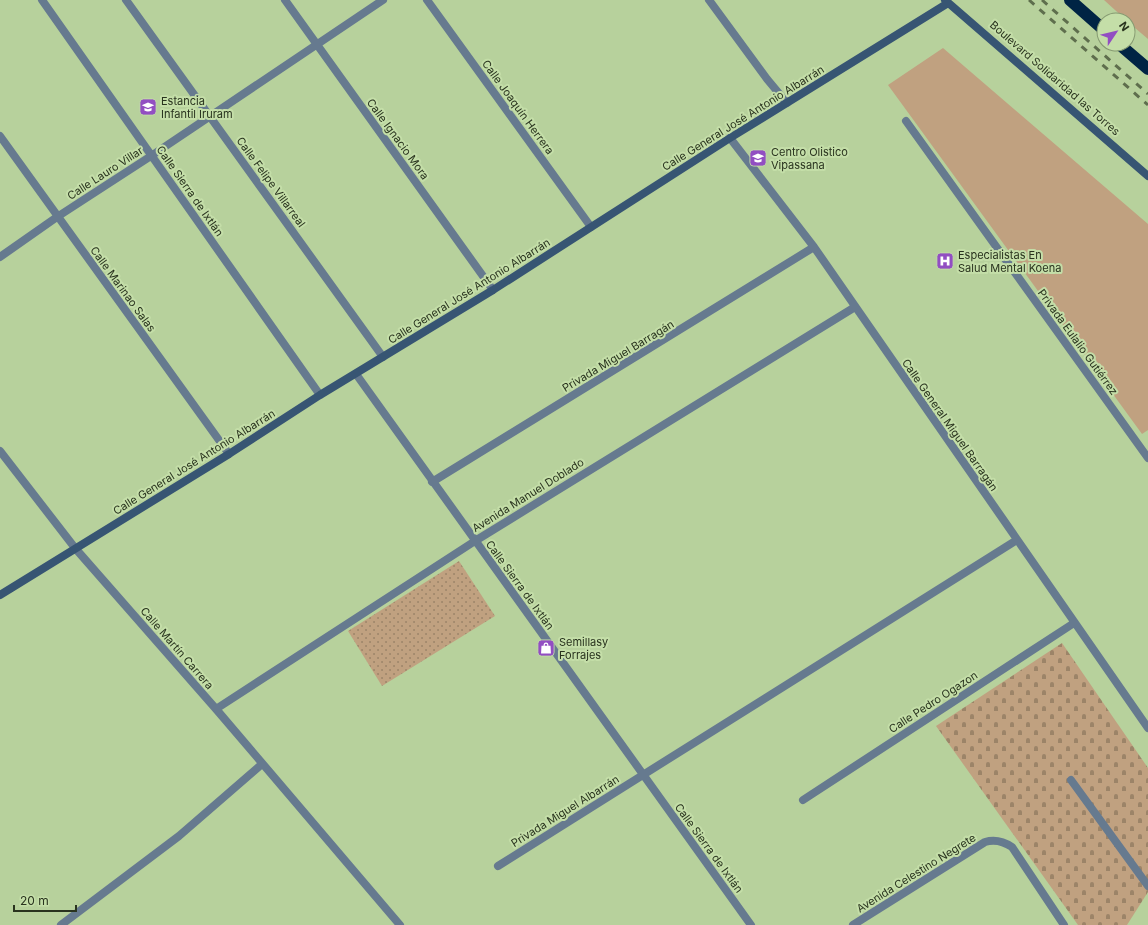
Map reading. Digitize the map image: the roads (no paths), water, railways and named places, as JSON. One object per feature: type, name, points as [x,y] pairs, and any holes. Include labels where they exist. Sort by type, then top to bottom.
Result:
[{"type":"highway","points":[[1070,0],[1096,23]]},
{"type":"highway","points":[[1128,52],[1148,69]]},
{"type":"street","name":"Calle Sierra de Ixtlán","points":[[42,0],[320,395]]},
{"type":"street","name":"Calle Felipe Villarreal","points":[[126,0],[383,357]]},
{"type":"street","name":"Calle Ignacio Mora","points":[[285,0],[493,290]]},
{"type":"street","name":"Calle Lauro Villar","points":[[0,257],[57,217],[151,156],[383,0]]},
{"type":"street","name":"Calle Joaquín Herrera","points":[[427,0],[591,227]]},
{"type":"street","points":[[709,0],[767,79],[787,103]]},
{"type":"street","name":"Calle General José Antonio Albarrán","points":[[0,595],[229,454],[320,395],[493,290],[946,1]]},
{"type":"street","name":"Boulevard Solidaridad las Torres","points":[[946,1],[1148,176]]},
{"type":"street","name":"Privada Eulalio Gutiérrez","points":[[906,121],[1148,458]]},
{"type":"street","name":"Calle Marinao Salas","points":[[0,136],[229,454]]},
{"type":"street","name":"Calle General Miguel Barragán","points":[[730,138],[814,247],[1148,728]]},
{"type":"street","name":"Privada Miguel Barragán","points":[[432,482],[814,247]]},
{"type":"street","name":"Avenida Manuel Doblado","points":[[216,709],[475,540],[855,307]]},
{"type":"street","name":"Calle Sierra de Ixtlán","points":[[356,374],[751,925]]},
{"type":"street","name":"Calle Martín Carrera","points":[[0,451],[75,548],[216,709],[400,925]]},
{"type":"street","name":"Privada Miguel Albarrán","points":[[498,866],[1017,540]]},
{"type":"street","name":"Calle Pedro Ogazon","points":[[803,800],[1074,623]]},
{"type":"street","points":[[61,925],[180,836],[262,764]]},
{"type":"street","points":[[1070,780],[1148,886]]},
{"type":"street","name":"Avenida Celestino Negrete","points":[[853,925],[985,842],[992,840],[999,840],[1012,847],[1064,925]]},
{"type":"railway","points":[[1029,0],[1148,105]]},
{"type":"railway","points":[[1042,0],[1148,94]]},
{"type":"place","name":"Estancia Infantil Iruram","points":[[148,107]]},
{"type":"place","name":"Centro Olistico Vipassana","points":[[758,158]]},
{"type":"place","name":"Especialistas En Salud Mental Koena","points":[[945,261]]},
{"type":"place","name":"Semillasy Forrajes","points":[[546,648]]}]
